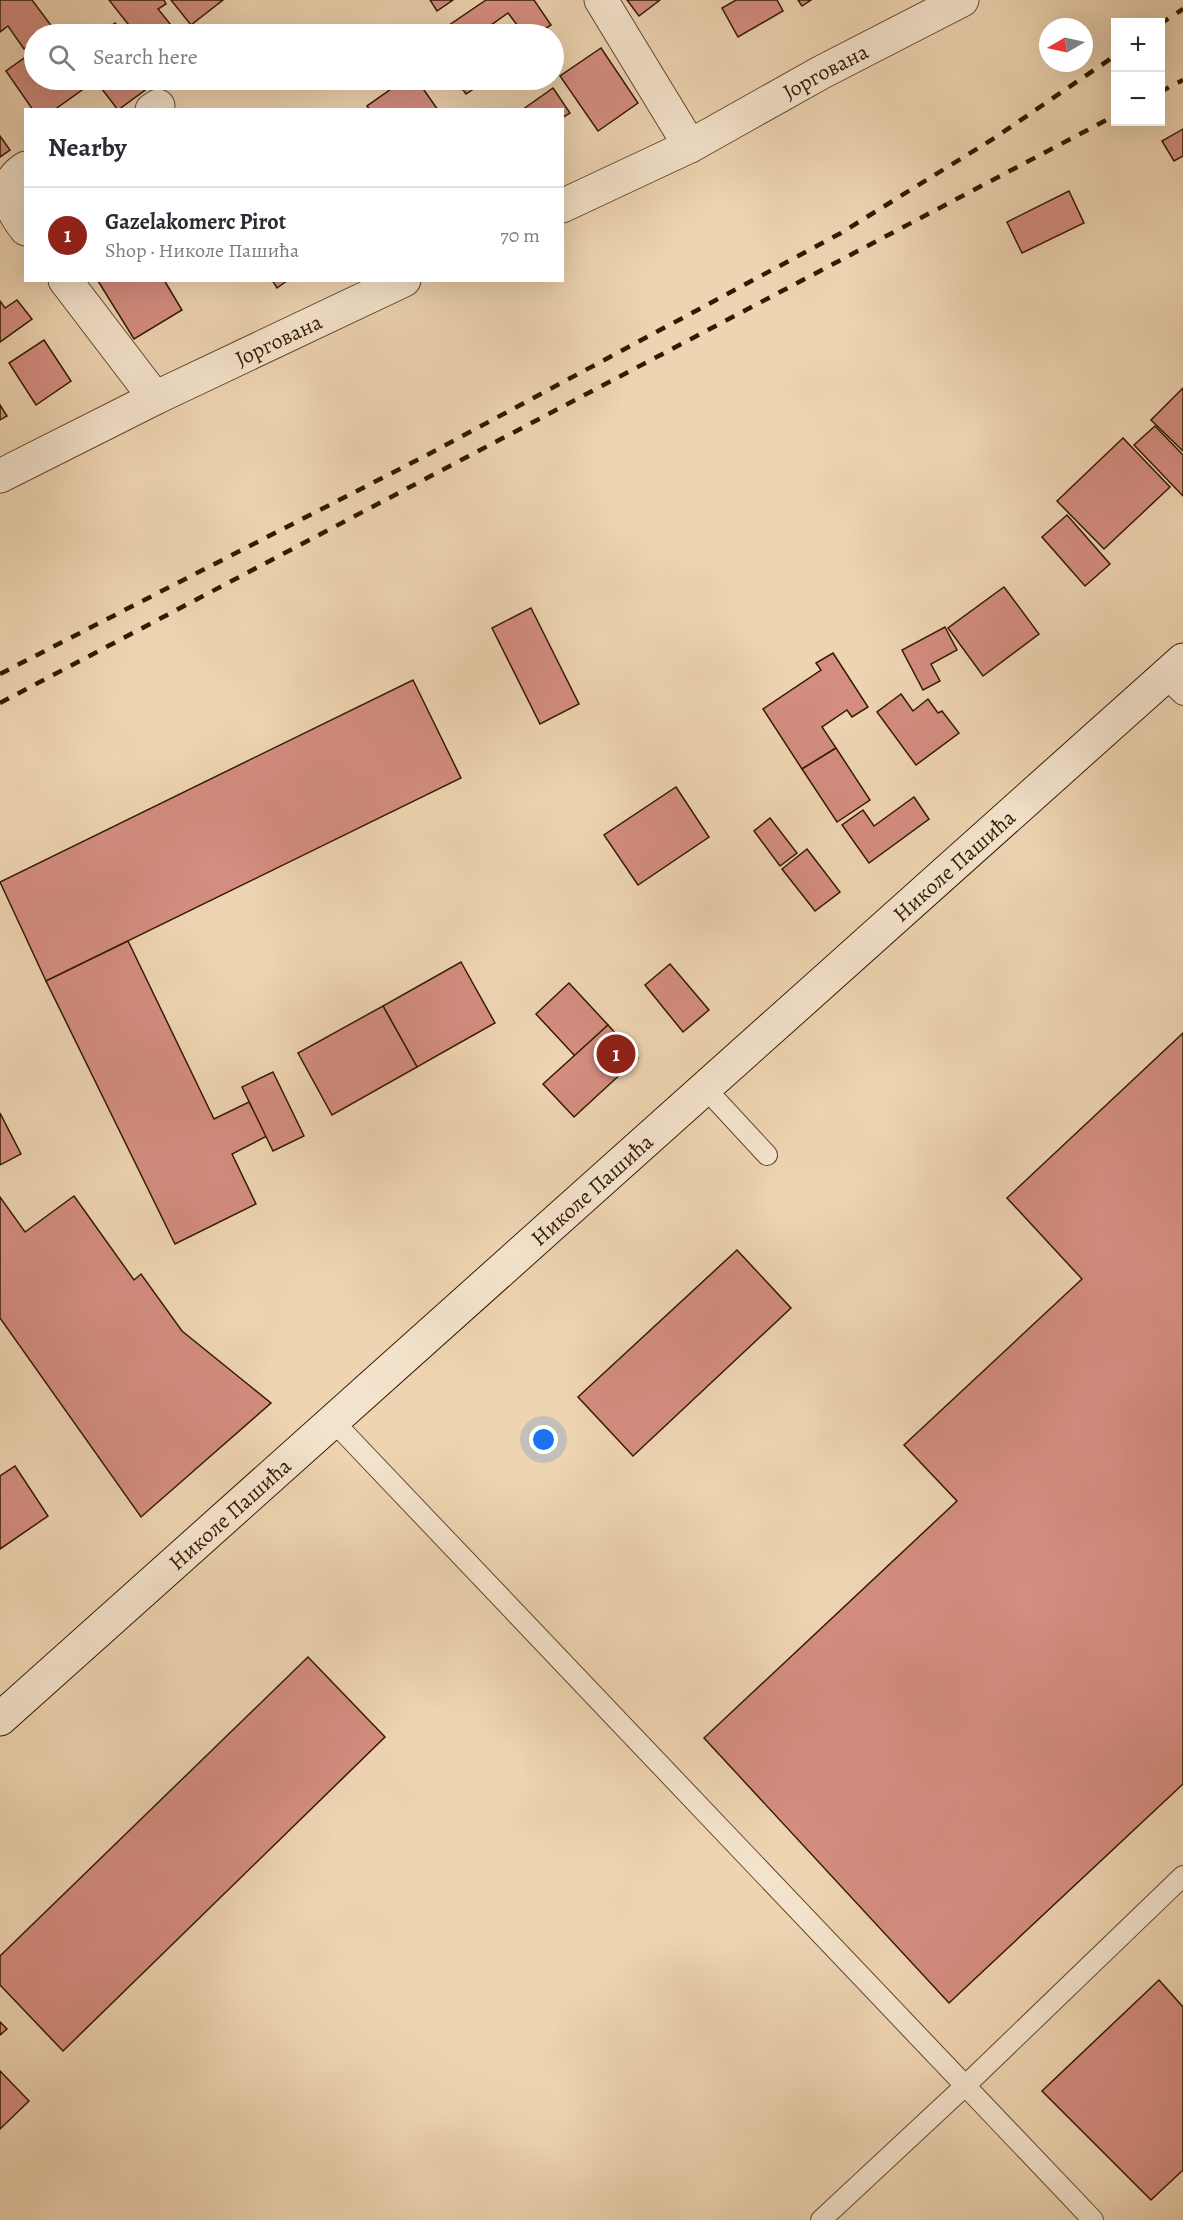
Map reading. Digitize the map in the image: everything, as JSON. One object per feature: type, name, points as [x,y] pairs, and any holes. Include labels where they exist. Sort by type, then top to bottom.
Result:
[{"type":"main road","points":[[601,0],[690,146]]},
{"type":"main road","name":"Јоргована","points":[[564,205],[690,146],[822,72],[962,0]]},
{"type":"main road","points":[[24,169],[12,178],[6,195],[12,211],[24,226]]},
{"type":"main road","points":[[67,282],[155,398]]},
{"type":"main road","name":"Јоргована","points":[[0,476],[155,398],[400,282]]},
{"type":"main road","name":"Николе Пашића","points":[[0,1719],[705,1088],[1177,677]]},
{"type":"lane","points":[[705,1088],[766,1155]]},
{"type":"lane","points":[[333,1421],[1094,2220]]},
{"type":"lane","points":[[821,2220],[966,2085],[1183,1876]]},
{"type":"building","points":[[0,0],[32,0],[50,24],[24,24],[24,49],[8,26],[0,32]]},
{"type":"building","points":[[109,0],[164,0],[166,4],[158,9],[170,24],[128,24]]},
{"type":"building","points":[[171,0],[223,0],[192,24]]},
{"type":"building","points":[[430,0],[453,0],[437,11]]},
{"type":"building","points":[[486,0],[534,0],[550,24],[516,24],[508,13],[493,24],[451,24]]},
{"type":"building","points":[[627,0],[660,0],[639,16]]},
{"type":"building","points":[[736,0],[777,0],[783,11],[738,37],[722,8]]},
{"type":"building","points":[[798,0],[811,0],[802,6]]},
{"type":"building","points":[[601,48],[638,103],[598,131],[564,82],[564,73]]},
{"type":"building","points":[[24,58],[24,90],[82,90],[57,108],[32,108],[6,71]]},
{"type":"building","points":[[103,90],[145,90],[121,108],[116,108]]},
{"type":"building","points":[[390,90],[424,90],[437,108],[368,108],[367,106]]},
{"type":"building","points":[[550,90],[554,90],[570,113],[564,117],[564,108],[525,108]]},
{"type":"building","points":[[1183,129],[1183,156],[1174,161],[1162,141]]},
{"type":"building","points":[[0,136],[10,150],[0,157]]},
{"type":"building","points":[[1069,191],[1084,223],[1022,253],[1007,222]]},
{"type":"building","points":[[99,282],[165,282],[182,310],[134,339]]},
{"type":"building","points":[[273,282],[285,282],[277,288]]},
{"type":"building","points":[[17,300],[32,319],[0,342],[0,301],[5,308]]},
{"type":"building","points":[[44,340],[71,381],[36,405],[9,363]]},
{"type":"building","points":[[1183,388],[1183,451],[1151,420]]},
{"type":"building","points":[[0,405],[7,416],[0,420]]},
{"type":"building","points":[[1155,426],[1183,455],[1183,496],[1134,445]]},
{"type":"building","points":[[1123,438],[1170,487],[1104,549],[1057,501]]},
{"type":"building","points":[[1067,515],[1110,564],[1085,586],[1042,537]]},
{"type":"building","points":[[1004,587],[1039,634],[983,676],[948,628]]},
{"type":"building","points":[[531,608],[579,704],[540,724],[492,628]]},
{"type":"building","points":[[945,627],[957,650],[931,664],[940,681],[923,690],[902,650]]},
{"type":"building","points":[[833,653],[868,707],[852,717],[847,710],[822,727],[836,748],[802,769],[763,709],[821,670],[816,663]]},
{"type":"building","points":[[413,680],[461,778],[46,981],[0,882]]},
{"type":"building","points":[[901,694],[913,711],[928,699],[938,713],[942,711],[959,733],[916,765],[877,712]]},
{"type":"building","points":[[836,748],[870,800],[837,822],[802,769]]},
{"type":"building","points":[[676,787],[709,837],[638,885],[604,835]]},
{"type":"building","points":[[914,797],[929,819],[869,863],[842,825],[863,810],[874,826]]},
{"type":"building","points":[[770,818],[797,853],[780,866],[754,831]]},
{"type":"building","points":[[807,849],[840,892],[815,911],[782,869]]},
{"type":"building","points":[[128,941],[214,1119],[249,1102],[267,1136],[232,1154],[256,1204],[175,1244],[46,981]]},
{"type":"building","points":[[461,962],[495,1023],[417,1067],[383,1006]]},
{"type":"building","points":[[670,964],[709,1010],[683,1032],[645,985]]},
{"type":"building","points":[[569,983],[608,1025],[575,1056],[536,1014]]},
{"type":"building","points":[[383,1006],[417,1067],[332,1115],[298,1053]]},
{"type":"building","points":[[608,1025],[638,1058],[574,1117],[543,1084]]},
{"type":"building","points":[[1183,1033],[1183,1784],[949,2003],[704,1738],[957,1501],[904,1445],[1082,1279],[1007,1198]]},
{"type":"building","points":[[273,1072],[304,1136],[273,1151],[242,1087]]},
{"type":"building","points":[[0,1113],[21,1154],[0,1165]]},
{"type":"building","points":[[74,1196],[134,1280],[141,1274],[182,1331],[271,1403],[141,1517],[0,1318],[0,1197],[25,1232]]},
{"type":"building","points":[[737,1250],[791,1308],[633,1456],[578,1397]]},
{"type":"building","points":[[15,1466],[48,1516],[0,1549],[0,1476]]},
{"type":"building","points":[[308,1657],[385,1737],[63,2051],[0,1985],[0,1956]]},
{"type":"building","points":[[1159,1980],[1183,2007],[1183,2170],[1151,2200],[1042,2091]]},
{"type":"building","points":[[0,2022],[7,2029],[0,2035]]},
{"type":"building","points":[[0,2071],[29,2101],[0,2129]]},
{"type":"railway","points":[[1165,21],[1183,9]]},
{"type":"railway","points":[[0,674],[427,455],[841,233],[996,137],[1111,58]]},
{"type":"railway","points":[[1165,89],[1183,80]]},
{"type":"railway","points":[[0,703],[1111,118]]},
{"type":"place","name":"Gazelakomerc Pirot","points":[[616,1054]]}]
